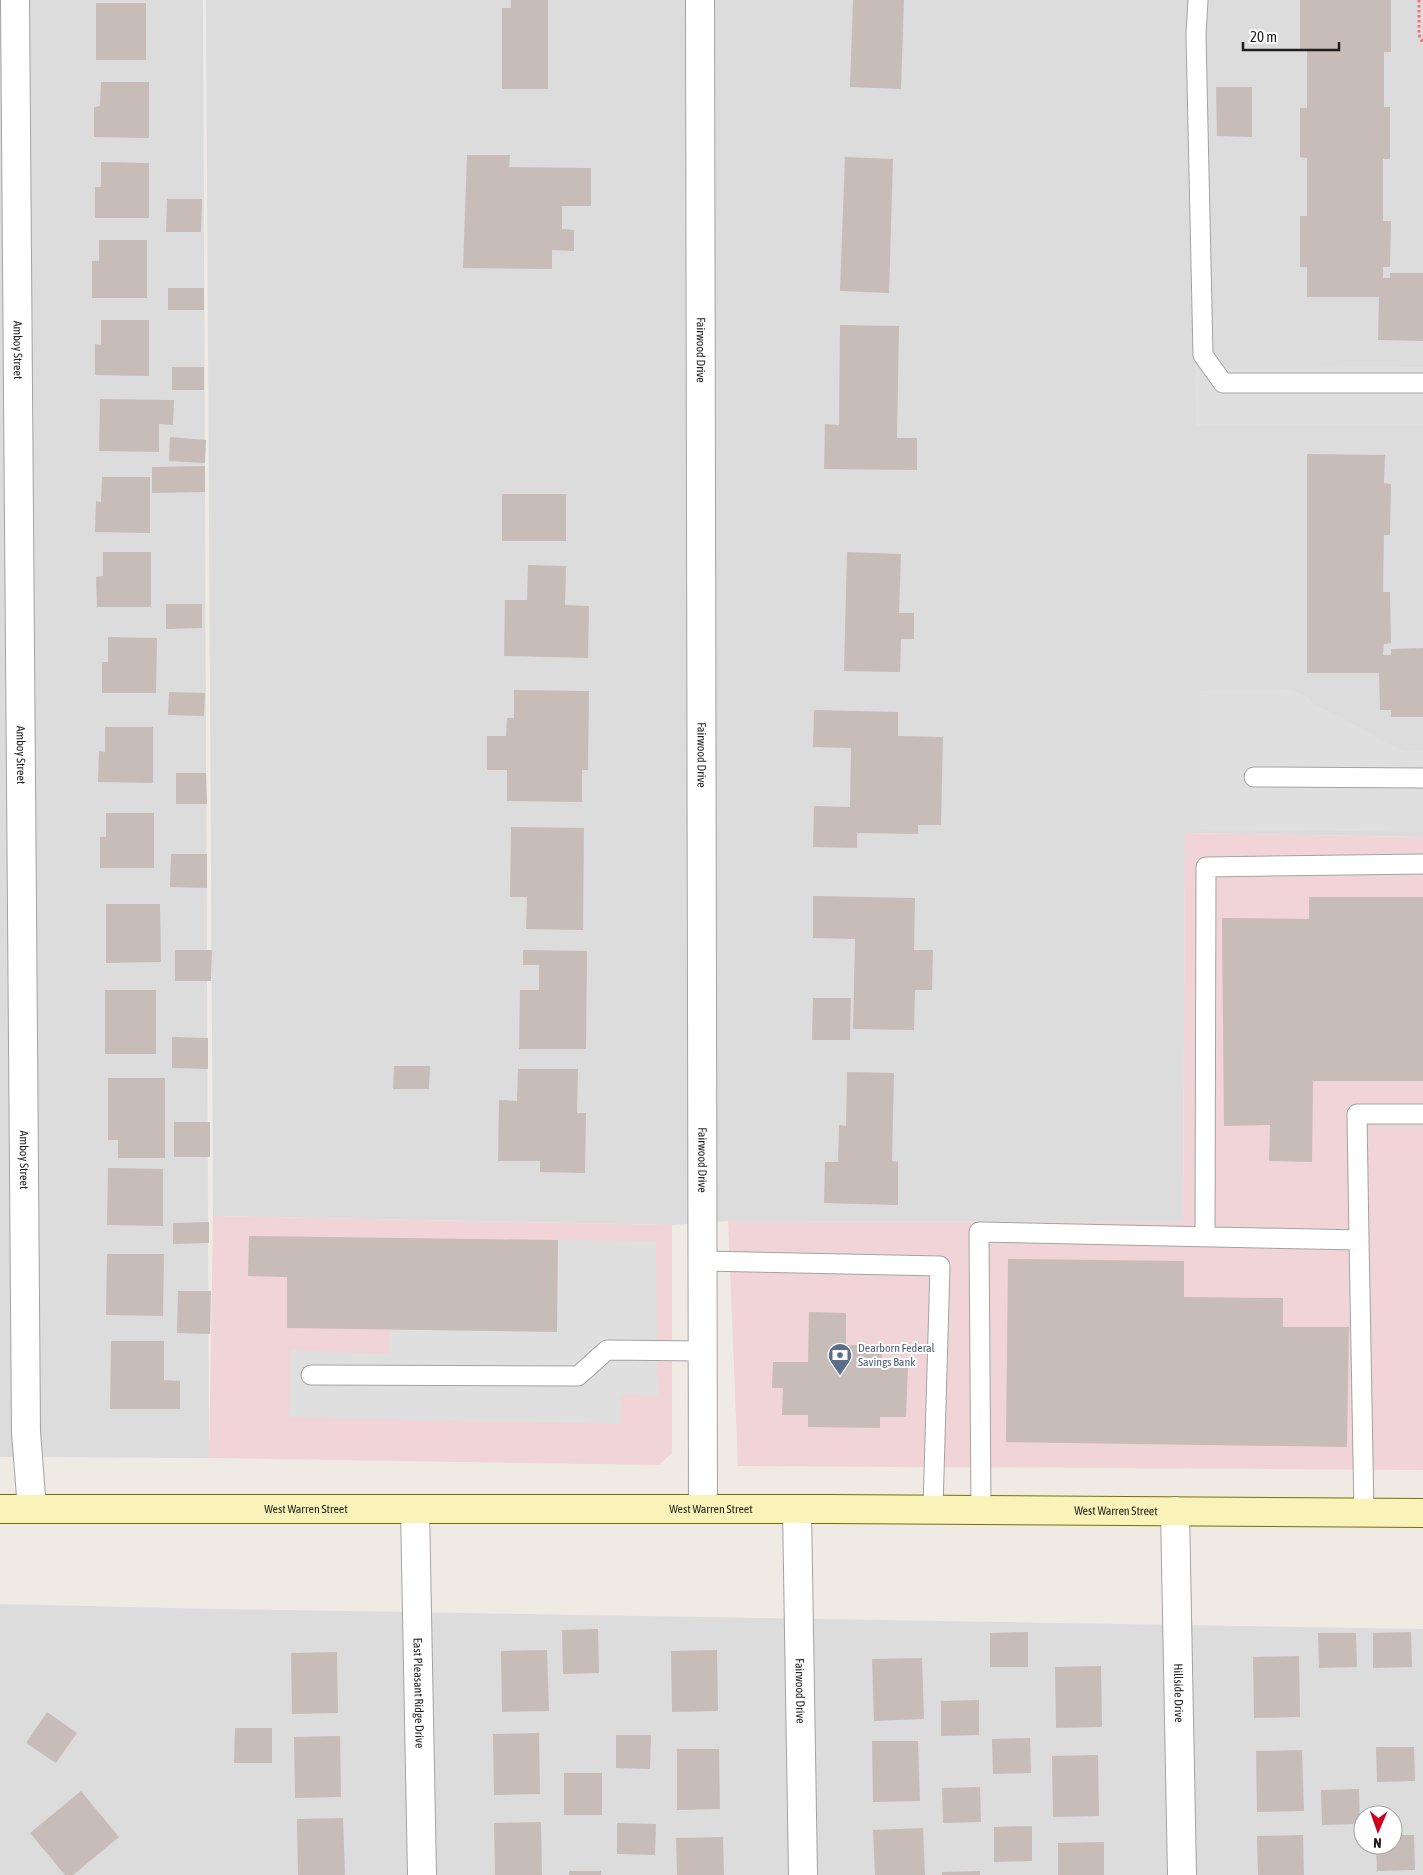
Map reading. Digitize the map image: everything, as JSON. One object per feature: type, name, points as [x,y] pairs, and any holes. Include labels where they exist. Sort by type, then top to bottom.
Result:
[{"type":"main road","name":"West Warren Street","points":[[0,1509],[933,1509],[1423,1513]]},
{"type":"street","name":"Amboy Street","points":[[15,0],[10,765],[12,1189],[32,1509]]},
{"type":"street","name":"Fairwood Drive","points":[[700,0],[703,1509]]},
{"type":"street","name":"East Pleasant Ridge Drive","points":[[415,1509],[422,1875]]},
{"type":"street","name":"Fairwood Drive","points":[[797,1509],[803,1875]]},
{"type":"street","name":"Hillside Drive","points":[[1175,1511],[1182,1875]]},
{"type":"lane","points":[[1198,0],[1196,45],[1203,355],[1223,383],[1423,383]]},
{"type":"lane","points":[[1254,777],[1423,778]]},
{"type":"lane","points":[[1206,1237],[1206,868],[1423,864]]},
{"type":"lane","points":[[1364,1513],[1357,1114],[1423,1114]]},
{"type":"lane","points":[[981,1510],[979,1232],[1359,1240]]},
{"type":"lane","points":[[703,1261],[940,1266],[933,1509]]},
{"type":"lane","points":[[311,1375],[578,1376],[607,1350],[703,1351]]},
{"type":"path","points":[[1419,0],[1419,35],[1423,42]]},
{"type":"shaded area","points":[[0,0],[203,0],[209,1458],[0,1457]]},
{"type":"shaded area","points":[[206,0],[1423,0],[1423,837],[1185,833],[1183,1222],[728,1221],[672,1225],[213,1216]]},
{"type":"shaded area","points":[[1423,367],[1423,426],[1196,426],[1195,368]]},
{"type":"shaded area","points":[[1292,690],[1308,697],[1313,704],[1343,718],[1386,743],[1405,751],[1423,750],[1423,832],[1200,829],[1200,691]]},
{"type":"shaded area","points":[[1185,833],[1423,837],[1423,1470],[738,1466],[728,1221],[1183,1222]]},
{"type":"shaded area","points":[[213,1216],[672,1225],[672,1453],[659,1465],[209,1458]]},
{"type":"shaded area","points":[[558,1240],[656,1241],[658,1396],[621,1395],[620,1424],[289,1417],[291,1350],[389,1354],[390,1329],[557,1331]]},
{"type":"shaded area","points":[[0,1604],[1423,1629],[1423,1875],[0,1875]]},
{"type":"building","points":[[511,0],[548,0],[548,89],[502,89],[502,8],[511,8]]},
{"type":"building","points":[[853,0],[904,0],[901,89],[850,87]]},
{"type":"building","points":[[1300,0],[1391,0],[1391,52],[1384,52],[1384,107],[1390,107],[1390,159],[1383,159],[1383,221],[1391,221],[1390,267],[1383,267],[1383,278],[1390,278],[1390,273],[1423,273],[1423,341],[1378,340],[1379,297],[1307,297],[1307,267],[1300,267],[1300,216],[1307,216],[1307,158],[1300,157],[1300,108],[1307,108],[1307,51],[1300,51]]},
{"type":"building","points":[[96,3],[146,3],[146,60],[96,60]]},
{"type":"building","points":[[101,82],[149,82],[149,138],[94,137],[94,107],[100,106]]},
{"type":"building","points":[[1216,87],[1252,87],[1252,137],[1217,136]]},
{"type":"building","points":[[467,155],[510,155],[509,167],[591,168],[591,206],[562,206],[562,229],[574,230],[574,251],[552,250],[552,269],[463,268]]},
{"type":"building","points":[[845,157],[893,159],[889,293],[840,291]]},
{"type":"building","points":[[101,162],[149,163],[149,218],[95,218],[95,187],[101,187]]},
{"type":"building","points":[[167,199],[202,199],[201,232],[166,232]]},
{"type":"building","points":[[99,240],[147,240],[147,298],[92,298],[92,261],[99,261]]},
{"type":"building","points":[[168,288],[204,288],[204,310],[168,310]]},
{"type":"building","points":[[101,320],[149,320],[149,376],[95,375],[95,344],[101,345]]},
{"type":"building","points":[[840,325],[899,326],[897,438],[917,438],[917,470],[824,469],[825,424],[839,425]]},
{"type":"building","points":[[172,367],[204,367],[204,390],[172,390]]},
{"type":"building","points":[[100,399],[174,400],[173,425],[159,424],[159,452],[99,451]]},
{"type":"building","points":[[170,437],[206,440],[205,463],[169,461]]},
{"type":"building","points":[[1307,454],[1385,455],[1384,483],[1391,484],[1390,535],[1384,535],[1383,592],[1390,592],[1391,643],[1384,644],[1383,655],[1391,655],[1391,649],[1423,648],[1423,717],[1391,717],[1391,710],[1380,710],[1379,673],[1307,673]]},
{"type":"building","points":[[205,466],[205,492],[152,493],[152,467]]},
{"type":"building","points":[[102,477],[150,477],[150,533],[95,532],[96,501],[101,502]]},
{"type":"building","points":[[502,494],[566,494],[566,541],[502,541]]},
{"type":"building","points":[[103,552],[151,552],[151,607],[97,607],[96,577],[103,576]]},
{"type":"building","points":[[847,552],[901,554],[899,613],[914,613],[914,639],[901,639],[900,672],[844,671]]},
{"type":"building","points":[[528,565],[566,566],[565,605],[589,606],[588,658],[504,656],[505,600],[527,600]]},
{"type":"building","points":[[166,604],[202,604],[202,628],[166,629]]},
{"type":"building","points":[[108,637],[157,638],[156,693],[102,693],[102,662],[108,662]]},
{"type":"building","points":[[514,690],[589,691],[588,770],[582,770],[582,802],[507,801],[507,770],[487,770],[487,736],[506,736],[507,718],[514,718]]},
{"type":"building","points":[[169,692],[205,693],[204,716],[168,715]]},
{"type":"building","points":[[814,710],[898,712],[898,736],[943,737],[941,825],[918,825],[918,834],[857,833],[857,848],[813,847],[814,806],[850,807],[851,748],[813,747]]},
{"type":"building","points":[[105,727],[153,727],[153,783],[98,782],[99,751],[105,752]]},
{"type":"building","points":[[176,773],[206,773],[207,804],[176,804]]},
{"type":"building","points":[[106,813],[154,813],[154,868],[100,868],[100,837],[106,837]]},
{"type":"building","points":[[511,827],[584,828],[583,930],[526,929],[527,897],[510,897]]},
{"type":"building","points":[[171,854],[207,854],[207,888],[170,887]]},
{"type":"building","points":[[813,896],[915,898],[914,950],[933,950],[932,990],[915,990],[914,1030],[853,1029],[855,939],[813,938]]},
{"type":"building","points":[[1309,897],[1423,897],[1423,1081],[1313,1081],[1312,1162],[1269,1161],[1270,1125],[1224,1126],[1222,918],[1309,919]]},
{"type":"building","points":[[106,904],[160,904],[161,962],[106,963]]},
{"type":"building","points":[[175,950],[212,950],[211,981],[175,981]]},
{"type":"building","points":[[523,950],[587,951],[586,1049],[519,1049],[520,990],[539,990],[539,965],[523,965]]},
{"type":"building","points":[[105,990],[156,990],[156,1054],[105,1054]]},
{"type":"building","points":[[813,998],[851,998],[850,1040],[812,1040]]},
{"type":"building","points":[[172,1037],[208,1038],[208,1069],[172,1068]]},
{"type":"building","points":[[394,1066],[430,1066],[429,1089],[393,1089]]},
{"type":"building","points":[[518,1069],[578,1069],[577,1113],[586,1113],[585,1173],[540,1172],[540,1161],[498,1161],[499,1100],[517,1101]]},
{"type":"building","points":[[847,1072],[894,1073],[892,1161],[898,1162],[898,1205],[824,1203],[825,1162],[838,1162],[839,1125],[846,1126]]},
{"type":"building","points":[[108,1078],[165,1078],[165,1158],[118,1158],[118,1140],[108,1140]]},
{"type":"building","points":[[174,1122],[210,1122],[210,1157],[174,1157]]},
{"type":"building","points":[[108,1168],[163,1169],[163,1226],[107,1225]]},
{"type":"building","points":[[209,1222],[209,1243],[173,1244],[173,1223]]},
{"type":"building","points":[[249,1236],[558,1240],[557,1332],[287,1328],[287,1277],[248,1276]]},
{"type":"building","points":[[107,1254],[164,1254],[163,1316],[106,1315]]},
{"type":"building","points":[[1008,1259],[1184,1261],[1184,1297],[1283,1298],[1283,1327],[1349,1327],[1347,1447],[1006,1442]]},
{"type":"building","points":[[178,1291],[211,1291],[210,1334],[177,1333]]},
{"type":"building","name":"Dearborn Federal Savings Bank","points":[[809,1312],[846,1313],[846,1345],[882,1345],[882,1364],[908,1364],[906,1417],[880,1417],[880,1428],[808,1427],[808,1415],[782,1415],[783,1388],[772,1388],[773,1362],[808,1362]]},
{"type":"building","points":[[111,1341],[164,1341],[164,1380],[180,1381],[180,1409],[110,1409]]},
{"type":"building","points":[[598,1629],[599,1673],[563,1674],[562,1630]]},
{"type":"building","points":[[1028,1632],[1028,1667],[990,1667],[990,1633]]},
{"type":"building","points":[[1411,1632],[1412,1667],[1373,1668],[1373,1633]]},
{"type":"building","points":[[1318,1633],[1356,1633],[1357,1667],[1319,1668]]},
{"type":"building","points":[[547,1650],[549,1711],[502,1712],[501,1651]]},
{"type":"building","points":[[717,1650],[718,1711],[672,1712],[671,1651]]},
{"type":"building","points":[[337,1652],[338,1713],[292,1714],[291,1653]]},
{"type":"building","points":[[1299,1656],[1300,1717],[1254,1718],[1253,1657]]},
{"type":"building","points":[[922,1658],[924,1719],[874,1721],[872,1659]]},
{"type":"building","points":[[1101,1666],[1102,1727],[1056,1728],[1055,1667]]},
{"type":"building","points":[[979,1700],[979,1735],[941,1736],[941,1701]]},
{"type":"building","points":[[47,1712],[77,1733],[56,1763],[26,1743]]},
{"type":"building","points":[[235,1728],[272,1728],[272,1763],[234,1763]]},
{"type":"building","points":[[539,1733],[540,1794],[494,1795],[493,1734]]},
{"type":"building","points":[[616,1735],[651,1735],[650,1769],[616,1768]]},
{"type":"building","points":[[340,1736],[341,1797],[295,1798],[294,1737]]},
{"type":"building","points":[[1030,1738],[1031,1773],[993,1774],[992,1739]]},
{"type":"building","points":[[872,1741],[918,1741],[920,1801],[873,1802]]},
{"type":"building","points":[[1376,1747],[1414,1747],[1415,1781],[1377,1782]]},
{"type":"building","points":[[677,1749],[719,1749],[720,1809],[677,1810]]},
{"type":"building","points":[[1302,1750],[1304,1811],[1257,1812],[1256,1751]]},
{"type":"building","points":[[1098,1755],[1099,1816],[1053,1817],[1052,1756]]},
{"type":"building","points":[[564,1773],[602,1773],[602,1815],[564,1815]]},
{"type":"building","points":[[980,1787],[981,1822],[943,1823],[942,1788]]},
{"type":"building","points":[[1359,1789],[1359,1805],[1353,1805],[1353,1824],[1322,1825],[1321,1790]]},
{"type":"building","points":[[81,1791],[119,1837],[73,1875],[65,1875],[30,1833]]},
{"type":"building","points":[[343,1818],[345,1875],[298,1875],[297,1819]]},
{"type":"building","points":[[541,1822],[542,1875],[495,1875],[494,1823]]},
{"type":"building","points":[[617,1823],[656,1824],[655,1855],[617,1854]]},
{"type":"building","points":[[1032,1826],[1032,1861],[994,1862],[994,1827]]},
{"type":"building","points":[[923,1828],[925,1875],[875,1875],[873,1830]]},
{"type":"building","points":[[1303,1835],[1304,1875],[1258,1875],[1257,1836]]},
{"type":"building","points":[[1403,1835],[1414,1835],[1415,1870],[1377,1871],[1376,1855],[1403,1855]]},
{"type":"building","points":[[723,1837],[724,1875],[677,1875],[676,1838]]},
{"type":"building","points":[[1104,1842],[1104,1875],[1058,1875],[1058,1843]]},
{"type":"building","points":[[569,1871],[601,1871],[601,1875],[569,1875]]},
{"type":"building","points":[[980,1871],[980,1875],[942,1875],[942,1872]]},
{"type":"place","name":"Dearborn Federal Savings Bank","points":[[840,1376]]}]
